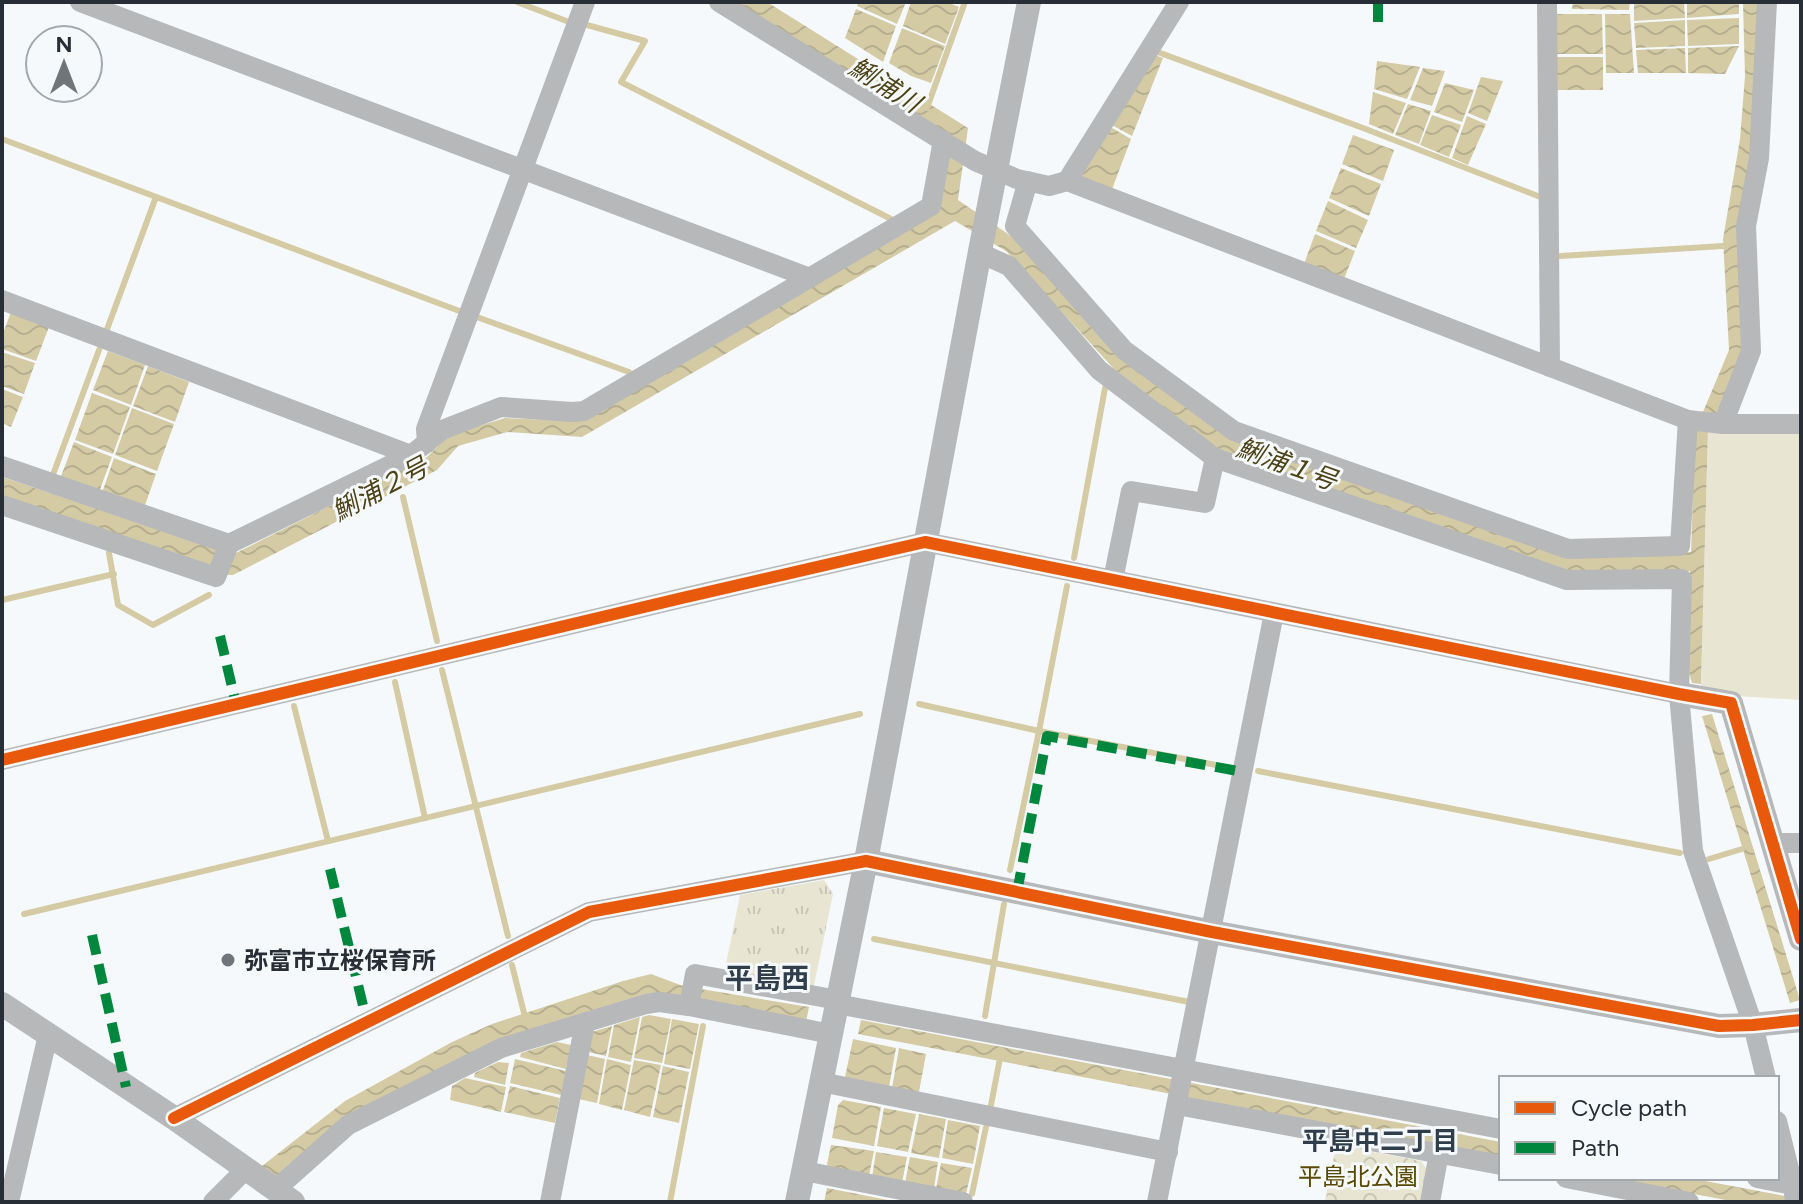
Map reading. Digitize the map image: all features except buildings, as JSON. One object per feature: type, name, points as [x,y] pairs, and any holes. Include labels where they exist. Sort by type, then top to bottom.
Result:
[{"type":"street","points":[[80,2],[810,278]]},
{"type":"street","points":[[419,449],[585,2]]},
{"type":"street","points":[[719,2],[946,143],[1017,179],[1049,186],[1067,181],[1688,420],[1723,424],[1801,424]]},
{"type":"street","points":[[797,1202],[866,861],[989,212],[986,165],[1029,2]]},
{"type":"street","points":[[1067,181],[1179,2]]},
{"type":"street","points":[[1547,2],[1550,367]]},
{"type":"street","points":[[1723,424],[1751,351],[1746,226],[1759,158],[1767,2]]},
{"type":"street","points":[[2,505],[216,577],[229,544],[419,449],[442,430],[501,407],[584,411],[810,278],[931,206],[946,143]]},
{"type":"street","points":[[1028,181],[1015,226],[1124,350],[1234,431],[1568,549],[1582,549],[1680,546],[1688,420]]},
{"type":"street","points":[[980,250],[1009,266],[1099,370],[1215,458],[1567,580],[1682,579],[1679,694],[1693,851],[1753,1025],[1766,1076]]},
{"type":"street","points":[[2,300],[419,449]]},
{"type":"street","points":[[1113,580],[1131,491],[1205,503],[1215,458]]},
{"type":"street","points":[[2,466],[229,544]]},
{"type":"street","points":[[2,760],[925,542],[1731,703],[1801,939]]},
{"type":"street","points":[[1157,1202],[1274,613]]},
{"type":"street","points":[[1773,843],[1801,843]]},
{"type":"street","points":[[174,1118],[589,912],[866,861],[1212,932],[1719,1026],[1794,1020]]},
{"type":"street","points":[[689,1006],[695,974],[837,1002],[1439,1153],[1499,1165]]},
{"type":"street","points":[[2,1004],[174,1118],[284,1196],[348,1125],[501,1048],[646,1004],[659,1002],[689,1006],[831,1034]]},
{"type":"street","points":[[550,1202],[585,1023]]},
{"type":"street","points":[[9,1202],[48,1035]]},
{"type":"street","points":[[821,1082],[1168,1152]]},
{"type":"street","points":[[1181,1088],[1499,1129]]},
{"type":"street","points":[[1779,1130],[1794,1194]]},
{"type":"street","points":[[1430,1202],[1439,1153]]},
{"type":"street","points":[[213,1202],[246,1169]]},
{"type":"street","points":[[804,1171],[963,1202]]},
{"type":"street","points":[[1576,1180],[1689,1202]]},
{"type":"street","points":[[1762,1180],[1794,1194]]},
{"type":"green space","points":[[1708,430],[1801,432],[1801,700],[1701,690]]},
{"type":"green space","points":[[824,880],[833,894],[813,990],[724,974],[740,895]]},
{"type":"green space","name":"平島北公園","points":[[1336,1145],[1421,1161],[1428,1171],[1423,1202],[1325,1202]]},
{"type":"water","points":[[736,2],[767,2],[968,128],[958,200],[1023,246],[1225,434],[1569,557],[1691,552],[1695,431],[1729,350],[1723,239],[1740,139],[1745,76],[1743,2],[1760,2],[1742,350],[1731,384],[1708,430],[1701,684],[1692,683],[1687,666],[1690,571],[1567,573],[1219,449],[1114,369],[1006,251],[955,221],[582,437],[507,432],[458,446],[437,470],[233,575],[225,575],[2,497],[2,477],[234,554],[427,457],[449,435],[505,418],[577,421],[939,210],[951,136]]},
{"type":"water","points":[[858,2],[906,2],[897,24],[857,6]]},
{"type":"water","points":[[911,2],[947,2],[959,7],[945,44],[903,26]]},
{"type":"water","points":[[1573,2],[1630,2],[1629,10],[1572,9]]},
{"type":"water","points":[[1634,2],[1684,2],[1685,18],[1634,21]]},
{"type":"water","points":[[1687,2],[1739,2],[1739,14],[1687,18]]},
{"type":"water","points":[[856,9],[896,26],[883,62],[845,38]]},
{"type":"water","points":[[1553,14],[1602,14],[1603,54],[1553,54]]},
{"type":"water","points":[[1605,14],[1630,14],[1634,73],[1606,73]]},
{"type":"water","points":[[1739,18],[1739,44],[1688,46],[1687,20]]},
{"type":"water","points":[[1685,20],[1685,46],[1636,48],[1634,23]]},
{"type":"water","points":[[902,28],[945,46],[931,83],[889,63]]},
{"type":"water","points":[[1739,46],[1725,74],[1688,73],[1688,48]]},
{"type":"water","points":[[1685,48],[1686,73],[1638,73],[1636,50]]},
{"type":"water","points":[[1152,54],[1163,58],[1132,136],[1108,123]]},
{"type":"water","points":[[1553,57],[1603,57],[1603,90],[1553,90]]},
{"type":"water","points":[[1377,61],[1420,67],[1407,99],[1374,89]]},
{"type":"water","points":[[1423,68],[1445,71],[1432,106],[1410,100]]},
{"type":"water","points":[[1481,77],[1503,81],[1487,121],[1468,113]]},
{"type":"water","points":[[1445,83],[1474,90],[1462,122],[1434,112]]},
{"type":"water","points":[[1373,92],[1406,103],[1393,134],[1369,124]]},
{"type":"water","points":[[1408,104],[1431,111],[1419,144],[1395,135]]},
{"type":"water","points":[[1432,115],[1461,125],[1449,157],[1420,145]]},
{"type":"water","points":[[1467,116],[1486,124],[1468,165],[1452,158]]},
{"type":"water","points":[[1107,125],[1131,139],[1111,192],[1078,179]]},
{"type":"water","points":[[1353,135],[1394,150],[1383,181],[1342,164]]},
{"type":"water","points":[[1341,168],[1381,184],[1369,216],[1329,198]]},
{"type":"water","points":[[1328,201],[1368,220],[1356,248],[1316,231]]},
{"type":"water","points":[[1315,234],[1355,251],[1344,279],[1304,264]]},
{"type":"water","points":[[11,312],[49,327],[36,361],[2,349],[2,336]]},
{"type":"water","points":[[108,351],[145,365],[131,405],[93,390]]},
{"type":"water","points":[[2,352],[35,363],[24,394],[2,386]]},
{"type":"water","points":[[148,366],[189,382],[175,422],[133,406]]},
{"type":"water","points":[[2,389],[23,397],[11,427],[2,423]]},
{"type":"water","points":[[92,393],[130,407],[113,454],[75,440]]},
{"type":"water","points":[[132,408],[174,424],[157,471],[115,455]]},
{"type":"water","points":[[74,442],[112,457],[99,492],[60,479]]},
{"type":"water","points":[[114,458],[156,474],[144,508],[102,493]]},
{"type":"water","points":[[1712,714],[1800,1000],[1790,1003],[1702,716]]},
{"type":"water","points":[[651,974],[683,986],[809,1007],[806,1022],[645,994],[498,1040],[275,1177],[262,1166],[345,1101],[452,1042],[492,1024]]},
{"type":"water","points":[[649,1015],[671,1019],[662,1063],[634,1058],[642,1017]]},
{"type":"water","points":[[640,1017],[631,1062],[608,1057],[614,1025]]},
{"type":"water","points":[[672,1019],[699,1024],[690,1069],[664,1064]]},
{"type":"water","points":[[861,1020],[1499,1142],[1499,1157],[858,1034]]},
{"type":"water","points":[[612,1026],[606,1056],[584,1051],[588,1033]]},
{"type":"water","points":[[853,1039],[896,1048],[889,1087],[845,1077]]},
{"type":"water","points":[[557,1042],[571,1045],[566,1069],[520,1057],[521,1053]]},
{"type":"water","points":[[899,1048],[926,1054],[919,1092],[892,1088]]},
{"type":"water","points":[[583,1054],[605,1059],[597,1103],[574,1098]]},
{"type":"water","points":[[515,1059],[566,1071],[561,1095],[510,1083]]},
{"type":"water","points":[[607,1059],[631,1065],[622,1110],[599,1104]]},
{"type":"water","points":[[634,1060],[661,1065],[650,1117],[624,1110]]},
{"type":"water","points":[[498,1062],[509,1063],[505,1085],[474,1077],[475,1073]]},
{"type":"water","points":[[663,1066],[689,1072],[679,1123],[653,1117]]},
{"type":"water","points":[[465,1078],[506,1087],[501,1112],[450,1100],[452,1086]]},
{"type":"water","points":[[510,1086],[560,1098],[555,1123],[504,1112]]},
{"type":"water","points":[[843,1100],[881,1107],[874,1146],[832,1138],[838,1105]]},
{"type":"water","points":[[884,1108],[916,1114],[908,1152],[877,1146]]},
{"type":"water","points":[[919,1114],[946,1119],[939,1158],[911,1153]]},
{"type":"water","points":[[948,1120],[980,1126],[973,1164],[942,1158]]},
{"type":"water","points":[[831,1145],[874,1151],[869,1176],[830,1169],[827,1164]]},
{"type":"water","points":[[876,1152],[907,1157],[902,1183],[872,1177]]},
{"type":"water","points":[[910,1157],[938,1162],[934,1188],[905,1183]]},
{"type":"water","points":[[941,1163],[972,1168],[966,1194],[936,1189]]},
{"type":"water","points":[[1620,1180],[1700,1180],[1801,1199],[1801,1202],[1736,1202]]},
{"type":"water","points":[[827,1188],[898,1202],[824,1202]]},
{"type":"waterway","points":[[517,2],[569,22]]},
{"type":"waterway","name":"鯏浦川","points":[[927,108],[965,2]]},
{"type":"waterway","points":[[587,25],[645,41],[621,82],[893,220]]},
{"type":"waterway","points":[[1155,51],[1543,198]]},
{"type":"waterway","points":[[2,139],[462,312]]},
{"type":"waterway","points":[[106,332],[156,197]]},
{"type":"waterway","points":[[1560,256],[1723,246]]},
{"type":"waterway","points":[[474,316],[629,372]]},
{"type":"waterway","points":[[54,472],[99,350]]},
{"type":"waterway","points":[[1074,558],[1105,388]]},
{"type":"waterway","name":"鯏浦２号","points":[[403,497],[437,641]]},
{"type":"waterway","points":[[109,553],[118,605],[153,625],[209,595]]},
{"type":"waterway","points":[[2,600],[114,574]]},
{"type":"waterway","points":[[1010,870],[1067,586]]},
{"type":"waterway","points":[[442,670],[508,936]]},
{"type":"waterway","points":[[395,682],[425,818]]},
{"type":"waterway","points":[[919,704],[1039,731],[1237,769]]},
{"type":"waterway","points":[[294,706],[328,841]]},
{"type":"waterway","points":[[24,914],[860,714]]},
{"type":"waterway","points":[[1258,771],[1680,853]]},
{"type":"waterway","points":[[1709,859],[1742,849]]},
{"type":"waterway","points":[[985,1016],[1004,904]]},
{"type":"waterway","points":[[874,939],[1189,1002]]},
{"type":"waterway","points":[[512,965],[524,1013]]},
{"type":"waterway","points":[[670,1202],[703,1026]]},
{"type":"waterway","points":[[991,1105],[1001,1053]]},
{"type":"waterway","points":[[972,1194],[986,1127]]},
{"type":"marked path","points":[[1378,2],[1378,22]]},
{"type":"marked path","points":[[220,636],[236,704]]},
{"type":"marked path","points":[[1017,892],[1047,736],[1243,772]]},
{"type":"marked path","points":[[330,869],[367,1022]]},
{"type":"marked path","points":[[92,935],[126,1087]]},
{"type":"cycle path","points":[[2,760],[925,542],[1731,703],[1801,939]]},
{"type":"cycle path","points":[[174,1118],[589,912],[866,861],[1212,932],[1719,1026],[1801,1020]]},
{"type":"place","name":"弥富市立桜保育所","points":[[228,960]]},
{"type":"district","name":"平島西","points":[[767,978]]},
{"type":"district","name":"平島中二丁目","points":[[1380,1141]]},
{"type":"water label","name":"鯏浦１号","points":[[1287,464]]}]
